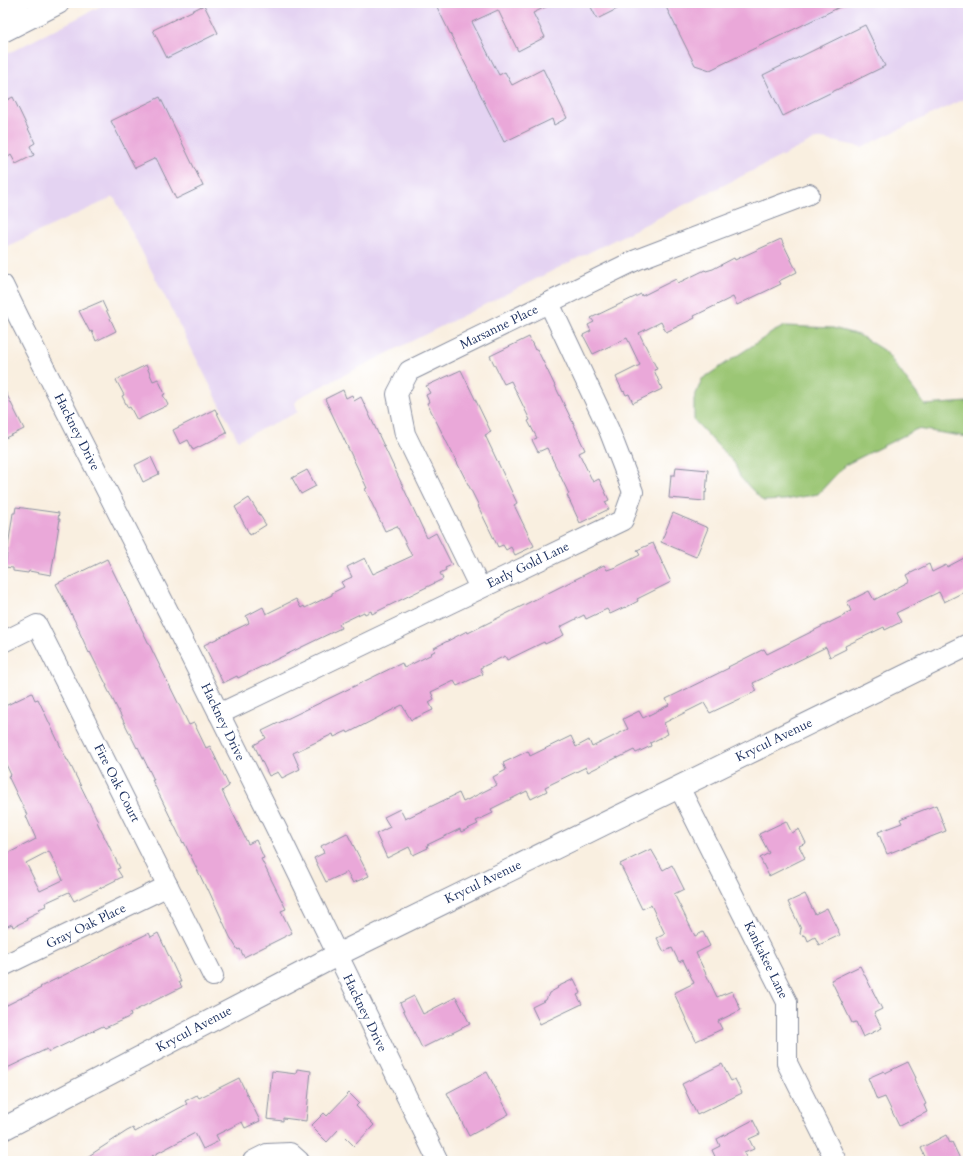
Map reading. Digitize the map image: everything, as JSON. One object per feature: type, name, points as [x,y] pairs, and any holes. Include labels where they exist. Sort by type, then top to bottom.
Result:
[{"type":"street","points":[[3,11],[18,3]]},
{"type":"street","points":[[3,31],[58,3]]},
{"type":"street","name":"Marsanne Place","points":[[480,588],[405,434],[397,394],[409,371],[636,260],[809,194]]},
{"type":"street","name":"Hackney Drive","points":[[3,285],[273,821],[438,1161]]},
{"type":"street","name":"Early Gold Lane","points":[[219,714],[623,520],[633,492],[609,430],[549,303]]},
{"type":"street","name":"Fire Oak Court","points":[[3,642],[36,625],[213,976]]},
{"type":"street","name":"Krycul Avenue","points":[[3,1129],[337,955],[968,645]]},
{"type":"street","name":"Kankakee Lane","points":[[679,787],[787,1002],[787,1063],[836,1161]]},
{"type":"street","name":"Gray Oak Place","points":[[3,966],[168,886]]},
{"type":"street","points":[[253,1161],[267,1154],[290,1153],[299,1161]]},
{"type":"shaded area","points":[[107,3],[968,3],[968,97],[862,147],[816,139],[300,397],[295,403],[298,412],[238,440],[114,197],[3,248],[3,56]]},
{"type":"green space","points":[[785,326],[833,328],[859,335],[886,352],[925,405],[968,402],[968,437],[917,429],[845,465],[818,494],[785,500],[763,501],[740,477],[735,464],[694,420],[694,399],[702,379],[773,332]]},
{"type":"building","points":[[435,3],[554,3],[533,13],[545,37],[518,51],[498,10],[472,22],[499,75],[505,72],[512,85],[543,69],[567,118],[554,125],[552,119],[504,142]]},
{"type":"building","points":[[589,3],[629,3],[597,19]]},
{"type":"building","points":[[664,3],[848,3],[710,70],[695,65]]},
{"type":"building","points":[[204,5],[218,33],[167,58],[153,30]]},
{"type":"building","points":[[865,25],[885,66],[783,116],[763,75]]},
{"type":"building","points":[[13,97],[35,143],[30,146],[34,155],[16,164],[11,155],[7,158],[3,150],[3,102]]},
{"type":"building","points":[[160,97],[203,186],[176,199],[156,158],[135,168],[111,121]]},
{"type":"building","points":[[781,239],[797,272],[779,281],[781,284],[737,305],[733,297],[694,316],[695,318],[666,332],[661,322],[639,333],[657,369],[654,370],[662,389],[633,403],[629,394],[626,395],[624,391],[623,392],[616,377],[640,365],[627,338],[593,354],[583,335],[591,331],[588,325],[594,322],[591,318],[641,294],[642,296],[676,279],[678,283],[705,270],[713,269],[734,258],[735,260]]},
{"type":"building","points":[[102,301],[116,331],[96,341],[92,331],[90,332],[79,311]]},
{"type":"building","points":[[529,337],[535,350],[537,349],[578,433],[585,450],[579,453],[593,482],[599,479],[609,500],[605,502],[609,509],[580,523],[567,495],[569,494],[547,448],[538,452],[532,440],[537,438],[511,381],[504,384],[490,356]]},
{"type":"building","points":[[146,365],[153,381],[158,379],[168,405],[137,420],[130,407],[128,408],[122,396],[124,395],[116,380]]},
{"type":"building","points":[[461,370],[491,432],[485,435],[517,503],[514,505],[534,546],[515,555],[511,547],[506,550],[503,545],[498,547],[427,403],[429,402],[426,395],[430,393],[426,386]]},
{"type":"building","points":[[3,387],[24,429],[3,439]]},
{"type":"building","points":[[343,390],[346,398],[352,395],[354,401],[361,397],[427,538],[436,533],[452,565],[445,568],[446,570],[440,573],[443,579],[372,614],[371,611],[365,614],[364,612],[339,624],[341,628],[238,678],[237,676],[223,683],[204,645],[249,623],[246,616],[263,607],[266,614],[296,599],[301,608],[304,606],[305,608],[332,595],[332,593],[344,587],[341,582],[352,577],[347,567],[365,558],[373,574],[412,556],[397,526],[385,531],[365,489],[367,488],[325,399]]},
{"type":"building","points":[[215,409],[227,433],[193,450],[188,440],[180,444],[173,430]]},
{"type":"building","points":[[151,457],[159,474],[143,482],[135,465]]},
{"type":"building","points":[[676,467],[708,470],[705,501],[669,498],[671,475],[675,475]]},
{"type":"building","points":[[307,470],[316,486],[301,494],[292,478]]},
{"type":"building","points":[[249,498],[266,525],[250,535],[235,507]]},
{"type":"building","points":[[16,507],[59,513],[58,519],[60,519],[51,575],[29,571],[28,573],[13,571],[13,568],[5,567],[13,513],[15,513]]},
{"type":"building","points":[[673,513],[708,528],[696,557],[661,542]]},
{"type":"building","points":[[653,543],[671,582],[637,599],[638,601],[625,608],[610,614],[607,609],[586,619],[584,615],[560,627],[564,635],[545,644],[544,642],[507,660],[505,656],[480,668],[483,674],[457,686],[454,681],[431,692],[434,699],[429,702],[433,710],[411,720],[402,705],[348,733],[347,731],[334,737],[333,734],[293,753],[300,769],[282,778],[278,772],[269,776],[254,745],[266,738],[262,731],[402,663],[404,668],[432,654],[431,653],[435,651],[434,648],[467,631],[468,633],[604,565],[607,570],[616,567],[640,555],[637,550]]},
{"type":"building","points":[[968,556],[968,590],[944,602],[939,592],[896,613],[901,622],[885,630],[884,627],[845,646],[846,649],[830,657],[826,647],[753,683],[757,691],[710,713],[704,703],[664,723],[668,734],[650,743],[651,746],[636,753],[634,750],[588,772],[586,767],[545,787],[547,791],[531,799],[527,791],[491,809],[493,813],[476,821],[478,824],[461,832],[460,829],[427,845],[428,848],[413,855],[409,847],[387,858],[376,834],[390,827],[384,817],[400,809],[405,819],[459,793],[463,802],[497,785],[493,777],[506,770],[503,763],[528,751],[530,756],[571,736],[576,747],[589,740],[592,747],[628,729],[623,719],[639,711],[643,718],[669,705],[666,699],[729,668],[728,667],[764,649],[767,654],[845,615],[844,614],[851,611],[847,602],[869,591],[874,600],[910,581],[907,575],[929,564],[932,572],[946,565],[947,567]]},
{"type":"building","points":[[107,559],[189,725],[194,723],[206,748],[210,746],[229,786],[222,791],[248,844],[256,840],[264,858],[261,859],[286,909],[281,911],[292,933],[244,957],[240,949],[238,950],[230,937],[208,889],[207,890],[184,842],[183,843],[152,780],[154,780],[138,747],[137,748],[90,652],[89,653],[80,631],[56,584]]},
{"type":"building","points":[[32,693],[35,700],[38,699],[98,821],[97,822],[120,868],[117,869],[122,877],[74,901],[69,892],[45,903],[46,906],[39,909],[40,911],[26,918],[27,920],[13,927],[12,924],[3,928],[3,856],[36,839],[26,816],[27,815],[8,776],[11,775],[3,758],[3,707]],"holes":[[[49,851],[63,880],[40,891],[26,863]]]},
{"type":"building","points":[[936,805],[946,831],[887,854],[878,832],[902,823],[900,819]]},
{"type":"building","points":[[786,821],[792,833],[799,829],[806,843],[799,846],[805,858],[769,876],[760,858],[769,853],[759,834]]},
{"type":"building","points":[[347,833],[369,876],[353,883],[347,872],[326,882],[314,858],[324,853],[321,846]]},
{"type":"building","points":[[651,849],[663,870],[672,865],[684,889],[674,894],[695,936],[703,932],[710,946],[696,953],[717,997],[732,991],[741,1010],[718,1021],[722,1029],[696,1041],[674,993],[694,983],[683,960],[679,962],[672,948],[664,952],[657,938],[665,934],[651,905],[642,909],[620,864]]},
{"type":"building","points":[[805,894],[815,914],[827,908],[840,935],[819,945],[815,937],[808,941],[806,936],[800,934],[801,929],[788,902]]},
{"type":"building","points":[[149,933],[151,937],[158,933],[182,987],[130,1013],[131,1016],[105,1028],[103,1026],[49,1052],[47,1049],[3,1070],[3,1007]]},
{"type":"building","points":[[860,966],[882,1009],[874,1013],[882,1028],[863,1037],[856,1022],[852,1023],[831,980]]},
{"type":"building","points":[[574,979],[581,993],[577,995],[582,1004],[540,1024],[532,1007],[546,1000],[549,993],[558,988],[557,987]]},
{"type":"building","points":[[414,996],[423,1014],[456,997],[470,1024],[422,1048],[400,1003]]},
{"type":"building","points":[[908,1062],[926,1104],[924,1105],[927,1112],[899,1126],[885,1097],[877,1100],[868,1078],[884,1071],[885,1073]]},
{"type":"building","points":[[722,1064],[731,1081],[735,1079],[742,1093],[697,1115],[682,1084]]},
{"type":"building","points":[[297,1069],[311,1071],[306,1121],[283,1118],[283,1121],[267,1119],[272,1071],[296,1074]]},
{"type":"building","points":[[487,1072],[509,1114],[469,1136],[447,1093]]},
{"type":"building","points":[[239,1078],[260,1121],[245,1128],[242,1122],[216,1135],[219,1141],[203,1149],[195,1133],[152,1156],[155,1161],[81,1161],[127,1131],[133,1128],[135,1132],[187,1104],[185,1101],[197,1095],[199,1098]]},
{"type":"building","points":[[349,1093],[359,1103],[356,1106],[374,1125],[354,1146],[338,1130],[327,1142],[311,1126],[324,1113],[327,1116]]},
{"type":"building","points":[[753,1120],[760,1134],[749,1139],[754,1149],[744,1153],[748,1161],[717,1161],[712,1150],[720,1146],[717,1139]]},
{"type":"building","points":[[946,1135],[950,1143],[952,1142],[961,1161],[927,1161],[921,1148]]}]
